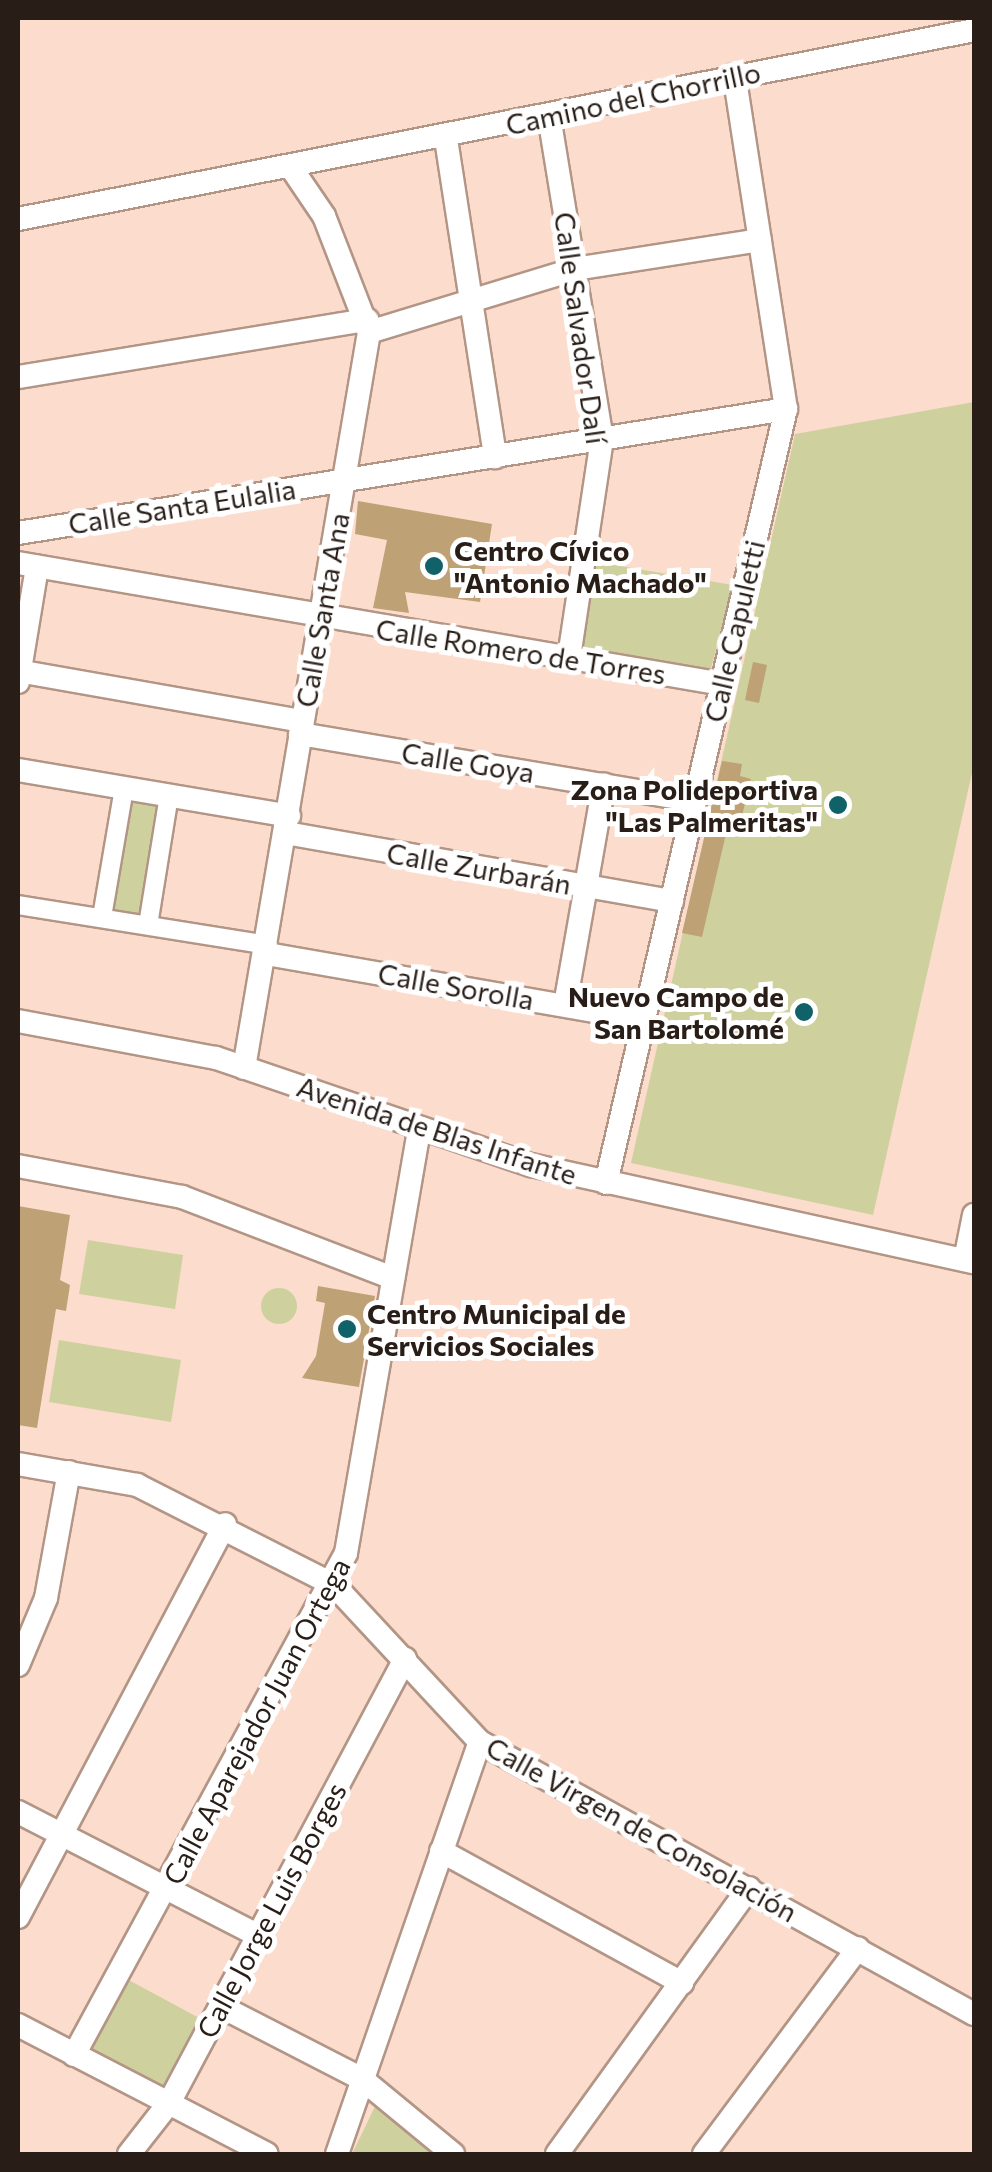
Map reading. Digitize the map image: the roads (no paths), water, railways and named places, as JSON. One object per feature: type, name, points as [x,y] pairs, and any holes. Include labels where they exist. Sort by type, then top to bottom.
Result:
[{"type":"street","name":"Camino del Chorrillo","points":[[18,219],[446,139],[734,75],[974,30]]},
{"type":"street","name":"Calle Capuletti","points":[[606,1183],[786,410],[734,75]]},
{"type":"street","name":"Calle Salvador Dalí","points":[[549,116],[602,439],[569,658]]},
{"type":"street","points":[[446,139],[495,457]]},
{"type":"street","points":[[292,169],[324,216],[368,326]]},
{"type":"street","points":[[18,377],[368,326],[473,302],[575,269],[760,240]]},
{"type":"street","name":"Calle Santa Ana","points":[[244,1068],[268,949],[301,728],[347,479],[368,326]]},
{"type":"street","name":"Calle Santa Eulalia","points":[[18,533],[786,410]]},
{"type":"street","points":[[18,676],[27,565]]},
{"type":"street","name":"Calle Romero de Torres","points":[[27,565],[320,619],[722,684]]},
{"type":"street","name":"Calle Goya","points":[[18,676],[695,800]]},
{"type":"street","name":"Calle Zurbarán","points":[[18,770],[170,796],[586,888],[672,900]]},
{"type":"street","points":[[565,1005],[604,784]]},
{"type":"street","points":[[102,917],[124,788]]},
{"type":"street","points":[[148,926],[170,796]]},
{"type":"street","points":[[18,904],[268,949]]},
{"type":"street","name":"Calle Sorolla","points":[[268,949],[644,1020]]},
{"type":"street","name":"Avenida de Blas Infante","points":[[18,1021],[244,1068],[419,1129],[606,1183],[970,1261]]},
{"type":"street","name":"Calle Aparejador Juan Ortega","points":[[74,2054],[334,1585],[419,1129]]},
{"type":"street","points":[[18,1166],[182,1197],[393,1278]]},
{"type":"street","points":[[970,1261],[974,1215]]},
{"type":"street","name":"Calle Virgen de Consolación","points":[[18,1464],[122,1480],[225,1524],[334,1585],[480,1742],[974,2014]]},
{"type":"street","points":[[18,1665],[46,1598],[70,1472]]},
{"type":"street","points":[[18,1917],[225,1524]]},
{"type":"street","name":"Calle Jorge Luis Borges","points":[[129,2154],[169,2103],[405,1659]]},
{"type":"street","points":[[337,2154],[480,1742]]},
{"type":"street","points":[[18,1812],[257,1935]]},
{"type":"street","points":[[441,1851],[682,1984]]},
{"type":"street","points":[[556,2154],[749,1888]]},
{"type":"street","points":[[704,2154],[858,1948]]},
{"type":"street","points":[[220,2006],[362,2079],[453,2154]]},
{"type":"street","points":[[18,2025],[266,2154]]},
{"type":"place","name":"Centro Cívico \"Antonio Machado\"","points":[[434,566]]},
{"type":"place","name":"Zona Polideportiva \"Las Palmeritas\"","points":[[838,805]]},
{"type":"place","name":"Nuevo Campo de San Bartolomé","points":[[804,1012]]},
{"type":"place","name":"Centro Municipal de Servicios Sociales","points":[[347,1329]]}]
